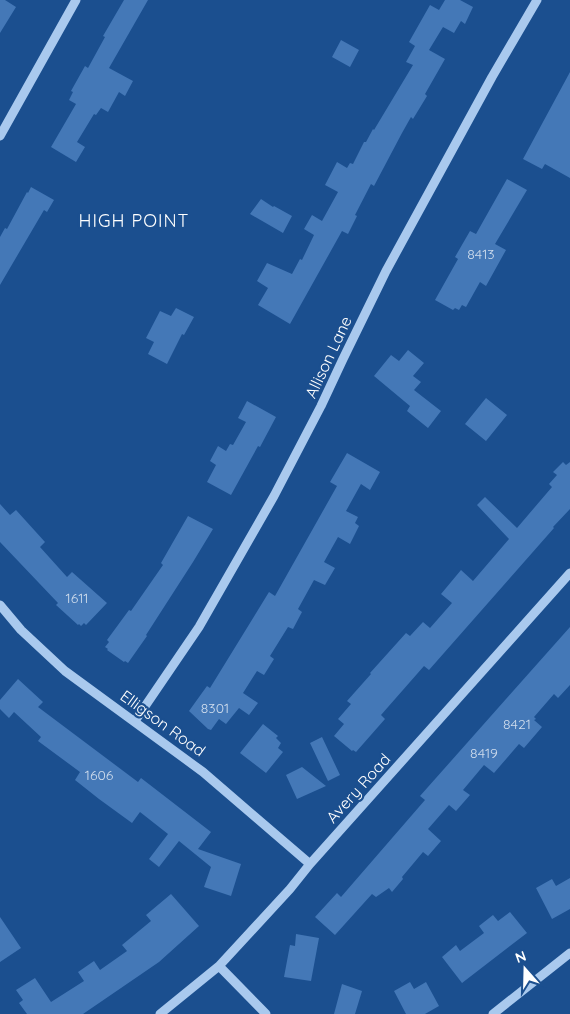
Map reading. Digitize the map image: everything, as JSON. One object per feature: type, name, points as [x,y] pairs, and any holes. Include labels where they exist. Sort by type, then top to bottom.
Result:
[{"type":"street","points":[[0,136],[76,0]]},
{"type":"street","name":"Allison Lane","points":[[135,722],[200,627],[274,496],[322,406],[342,358],[386,271],[496,70],[537,0]]},
{"type":"street","name":"Avery Road","points":[[160,1014],[220,966],[570,573]]},
{"type":"street","name":"Elligson Road","points":[[0,605],[21,630],[65,671],[203,772],[310,864]]},
{"type":"street","points":[[493,1014],[570,953]]},
{"type":"street","points":[[220,966],[266,1014]]},
{"type":"building","points":[[0,0],[5,0],[16,7],[0,33]]},
{"type":"building","points":[[124,0],[148,0],[109,68],[133,81],[125,96],[119,92],[108,112],[101,108],[96,115],[94,114],[77,142],[85,147],[76,162],[51,147],[76,104],[69,100],[73,92],[71,91],[85,66],[88,68],[105,37],[103,36]]},
{"type":"building","points":[[445,0],[460,0],[473,7],[465,24],[461,21],[454,33],[443,27],[429,50],[445,59],[425,94],[427,96],[413,119],[411,117],[374,186],[371,184],[355,215],[357,216],[348,234],[342,231],[290,324],[258,305],[268,288],[257,281],[267,263],[292,274],[300,259],[302,260],[314,235],[304,229],[312,215],[322,221],[338,192],[325,185],[337,162],[347,168],[350,163],[353,164],[364,142],[366,142],[374,130],[413,65],[406,62],[415,46],[409,42],[430,5],[439,10]]},
{"type":"building","points":[[341,40],[359,50],[350,67],[332,57]]},
{"type":"building","points":[[570,72],[570,178],[545,164],[542,169],[523,159]]},
{"type":"building","points":[[507,179],[527,190],[495,244],[506,250],[486,286],[480,282],[466,307],[462,305],[459,310],[455,308],[453,310],[435,300],[458,259],[455,257],[470,231],[476,234]]},
{"type":"building","points":[[31,187],[54,200],[47,212],[44,210],[0,285],[0,237],[5,228],[7,229]]},
{"type":"building","points":[[261,199],[292,216],[283,233],[250,214]]},
{"type":"building","points":[[176,308],[194,317],[184,335],[182,334],[167,364],[148,354],[154,342],[146,338],[160,311],[171,316]]},
{"type":"building","points":[[408,350],[424,363],[413,376],[421,382],[414,390],[441,411],[428,428],[407,411],[410,406],[374,376],[391,355],[399,361]]},
{"type":"building","points":[[486,398],[507,415],[486,441],[465,424]]},
{"type":"building","points":[[247,401],[276,417],[231,495],[207,482],[216,465],[210,461],[218,446],[226,451],[230,444],[233,445],[246,422],[238,418]]},
{"type":"building","points":[[347,453],[380,472],[370,490],[361,484],[346,511],[358,517],[355,523],[359,526],[350,544],[338,537],[324,562],[335,568],[325,585],[314,580],[298,609],[302,612],[293,629],[288,627],[270,656],[274,659],[264,675],[257,671],[243,693],[258,703],[249,715],[239,708],[226,724],[219,719],[211,730],[208,729],[189,711],[207,686],[210,688],[269,592],[275,596],[337,486],[330,482]]},
{"type":"building","points":[[563,462],[566,465],[570,462],[570,509],[429,670],[424,666],[381,715],[385,719],[356,752],[352,751],[334,736],[344,724],[338,719],[351,704],[347,701],[406,633],[410,636],[423,622],[430,628],[452,603],[441,594],[461,570],[473,581],[509,539],[477,505],[485,497],[517,528],[552,487],[549,484],[557,475],[553,472]]},
{"type":"building","points":[[0,504],[10,515],[16,510],[45,542],[40,547],[67,577],[72,572],[107,603],[86,625],[84,623],[81,626],[78,625],[56,605],[58,603],[0,542]]},
{"type":"building","points":[[188,516],[213,529],[147,636],[128,663],[124,662],[107,650],[105,647],[109,642],[107,640],[129,610],[131,611],[163,565],[161,563]]},
{"type":"building","points":[[570,627],[570,685],[558,698],[554,694],[534,717],[536,719],[534,720],[542,727],[524,748],[519,744],[494,773],[484,765],[463,790],[470,795],[456,811],[449,805],[428,829],[441,841],[428,856],[423,852],[392,892],[389,888],[376,897],[372,894],[335,935],[315,917],[337,893],[341,897],[425,800],[420,796]]},
{"type":"building","points":[[18,679],[43,702],[38,707],[138,782],[141,778],[211,832],[198,849],[241,864],[231,896],[204,887],[211,867],[179,841],[159,867],[149,859],[168,834],[140,812],[132,823],[99,799],[75,780],[80,772],[38,741],[41,737],[14,712],[9,718],[0,709],[0,700]]},
{"type":"building","points":[[263,724],[278,736],[276,738],[281,743],[278,748],[283,752],[266,773],[240,753]]},
{"type":"building","points":[[322,737],[340,775],[328,781],[310,743]]},
{"type":"building","points":[[302,767],[326,786],[297,799],[286,775]]},
{"type":"building","points":[[570,878],[570,909],[552,919],[536,888],[552,879],[556,886]]},
{"type":"building","points":[[171,894],[199,926],[159,962],[83,1014],[27,1014],[19,1003],[23,1000],[16,990],[35,978],[51,1002],[84,981],[78,972],[94,961],[100,970],[127,951],[122,945],[151,921],[146,915]]},
{"type":"building","points":[[510,912],[527,933],[462,983],[442,957],[456,945],[460,951],[484,933],[479,926],[493,915],[498,921]]},
{"type":"building","points":[[0,917],[21,948],[0,962]]},
{"type":"building","points":[[296,934],[319,938],[311,981],[284,977],[290,945],[295,946]]},
{"type":"building","points":[[410,982],[414,989],[426,982],[439,1006],[425,1014],[406,1014],[394,991]]},
{"type":"building","points":[[342,984],[362,991],[355,1014],[334,1014]]},
{"type":"district","name":"HIGH POINT","points":[[134,220]]}]
